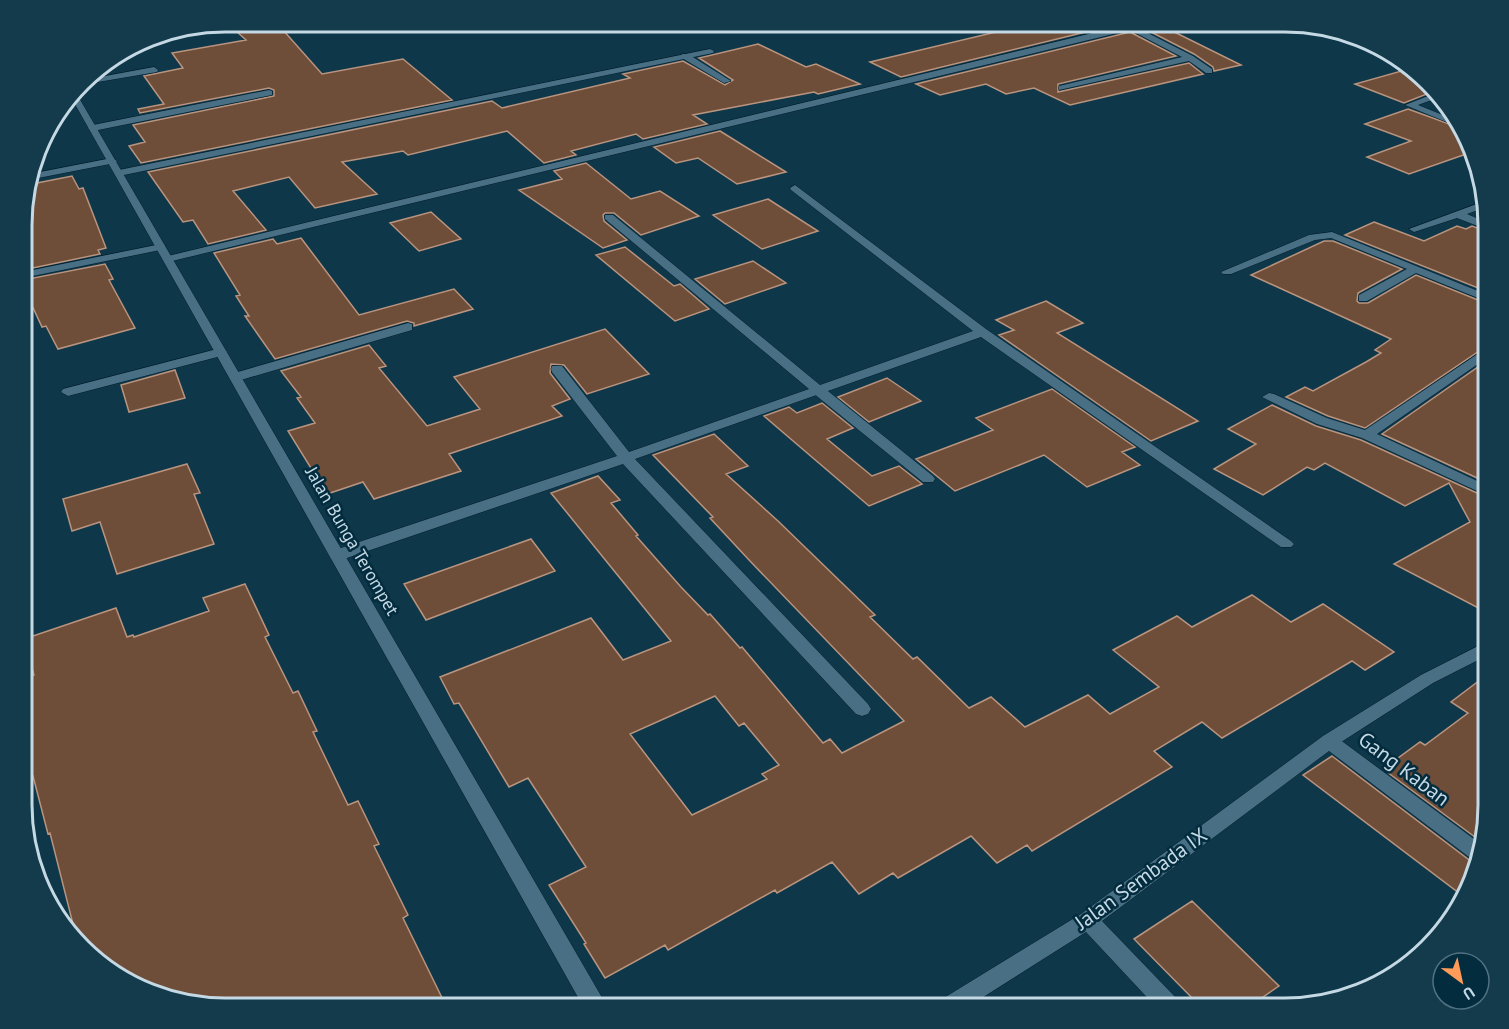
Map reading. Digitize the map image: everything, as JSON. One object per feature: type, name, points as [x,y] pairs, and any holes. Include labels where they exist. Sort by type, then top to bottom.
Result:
[{"type":"street","points":[[32,274],[165,253],[1114,32]]},
{"type":"street","points":[[1139,32],[1190,58],[1209,71]]},
{"type":"street","points":[[38,176],[115,167],[395,117],[710,51]]},
{"type":"street","points":[[685,56],[727,81]]},
{"type":"street","points":[[1062,88],[1190,58]]},
{"type":"street","points":[[96,80],[154,70]]},
{"type":"street","points":[[93,128],[269,93]]},
{"type":"street","points":[[1430,98],[1410,105],[1447,121]]},
{"type":"street","name":"Jalan Bunga Terompet","points":[[77,99],[591,997]]},
{"type":"street","points":[[795,188],[982,332],[1286,544]]},
{"type":"street","points":[[1414,229],[1477,207]]},
{"type":"street","points":[[1457,214],[1477,222]]},
{"type":"street","points":[[609,217],[928,479]]},
{"type":"street","points":[[1227,272],[1313,237],[1332,236],[1350,241],[1477,294]]},
{"type":"street","points":[[1363,298],[1415,268]]},
{"type":"street","points":[[236,377],[408,327]]},
{"type":"street","points":[[338,555],[626,458],[982,332]]},
{"type":"street","points":[[68,392],[221,352]]},
{"type":"street","points":[[1367,435],[1477,359]]},
{"type":"street","points":[[557,369],[626,458],[862,709]]},
{"type":"street","points":[[1269,396],[1322,422],[1367,435],[1477,487]]},
{"type":"street","name":"Jalan Sembada IX","points":[[964,998],[1088,920],[1329,741],[1427,679],[1477,653]]},
{"type":"street","name":"Gang Kaban","points":[[1329,741],[1472,848]]},
{"type":"street","points":[[1088,920],[1161,998]]},
{"type":"building","points":[[237,32],[285,32],[322,74],[403,59],[452,100],[141,163],[129,146],[145,142],[133,125],[274,96],[274,90],[269,88],[140,113],[138,109],[164,104],[144,76],[183,68],[172,53],[246,40]]},
{"type":"building","points":[[996,32],[1086,32],[901,77],[870,62]]},
{"type":"building","points":[[1130,32],[1176,56],[1058,84],[1058,92],[1189,63],[1203,74],[1070,105],[1034,88],[1006,94],[986,84],[940,95],[916,84]]},
{"type":"building","points":[[1151,32],[1174,32],[1241,65],[1214,71],[1213,67],[1194,54]]},
{"type":"building","points":[[758,44],[806,67],[816,64],[860,84],[818,94],[814,92],[693,115],[707,124],[643,139],[636,134],[571,151],[576,155],[544,163],[507,131],[408,155],[403,151],[342,162],[377,194],[315,208],[289,177],[233,191],[266,230],[208,244],[193,220],[183,222],[148,172],[492,101],[502,108],[630,78],[623,74],[683,61],[725,85],[733,80],[699,58]]},
{"type":"building","points":[[1402,71],[1427,94],[1404,103],[1355,84]]},
{"type":"building","points":[[1408,109],[1449,124],[1464,155],[1409,174],[1367,157],[1411,141],[1365,124]]},
{"type":"building","points":[[720,131],[786,172],[737,184],[698,158],[676,163],[654,147]]},
{"type":"building","points":[[586,163],[631,199],[660,191],[699,216],[641,235],[614,213],[605,213],[604,221],[627,240],[603,248],[519,190],[562,179],[554,171]]},
{"type":"building","points":[[72,176],[79,189],[83,188],[106,248],[98,250],[100,254],[32,268],[33,199],[36,183]]},
{"type":"building","points":[[768,199],[818,231],[762,249],[713,215]]},
{"type":"building","points":[[431,212],[461,239],[419,251],[390,223]]},
{"type":"building","points":[[1374,222],[1424,241],[1457,226],[1466,229],[1472,226],[1477,228],[1477,288],[1345,235]]},
{"type":"building","points":[[301,238],[359,315],[454,289],[473,309],[414,326],[414,323],[407,321],[275,359],[245,316],[249,316],[236,296],[240,295],[214,253],[273,239],[277,244]]},
{"type":"building","points":[[1324,241],[1333,241],[1402,269],[1358,293],[1359,303],[1368,303],[1416,275],[1477,300],[1477,352],[1365,428],[1328,416],[1286,397],[1305,387],[1313,391],[1366,362],[1381,353],[1375,350],[1391,339],[1251,275]]},
{"type":"building","points":[[625,247],[674,286],[680,284],[709,309],[675,321],[596,255]]},
{"type":"building","points":[[753,261],[786,283],[725,304],[695,279]]},
{"type":"building","points":[[105,264],[113,279],[109,280],[135,328],[58,349],[46,326],[42,327],[32,305],[32,278]]},
{"type":"building","points":[[1046,301],[1083,323],[1057,333],[1198,421],[1151,441],[999,335],[1014,330],[996,320]]},
{"type":"building","points":[[605,329],[649,374],[587,394],[564,365],[551,364],[550,373],[570,399],[552,406],[562,416],[449,454],[461,471],[374,499],[363,482],[327,494],[288,431],[315,423],[297,398],[301,397],[281,371],[369,345],[386,366],[379,368],[427,426],[480,409],[454,377]]},
{"type":"building","points":[[1477,368],[1477,478],[1382,434]]},
{"type":"building","points":[[175,370],[185,398],[129,412],[121,385]]},
{"type":"building","points":[[887,378],[921,401],[869,422],[838,397]]},
{"type":"building","points":[[1052,389],[1135,447],[1122,452],[1140,465],[1087,487],[1044,455],[955,491],[916,459],[993,430],[976,418]]},
{"type":"building","points":[[822,403],[853,428],[827,439],[872,476],[899,466],[922,484],[869,506],[764,416],[789,407],[797,413]]},
{"type":"building","points":[[1272,405],[1316,426],[1361,440],[1477,493],[1477,607],[1394,564],[1470,522],[1449,483],[1405,506],[1325,463],[1314,470],[1307,467],[1263,495],[1214,469],[1256,444],[1228,429]]},
{"type":"building","points":[[714,434],[748,466],[726,474],[875,615],[870,617],[913,659],[917,657],[969,708],[991,697],[1025,727],[1088,695],[1110,714],[1159,687],[1113,650],[1177,616],[1192,627],[1252,595],[1291,622],[1323,604],[1394,652],[1365,670],[1352,661],[1222,738],[1202,722],[1154,751],[1172,767],[1032,851],[1027,845],[997,863],[971,836],[898,878],[893,873],[859,894],[832,862],[777,893],[775,890],[668,950],[665,945],[605,978],[549,885],[586,867],[528,778],[509,787],[459,703],[454,704],[440,677],[591,618],[623,660],[671,641],[551,493],[598,476],[620,500],[611,503],[638,535],[636,536],[681,587],[708,615],[710,614],[740,648],[742,647],[823,743],[830,739],[842,753],[904,721],[750,561],[710,518],[713,517],[653,455]],"holes":[[[715,696],[739,726],[744,723],[779,765],[762,774],[767,779],[692,815],[630,734]]]},
{"type":"building","points":[[187,464],[200,493],[194,494],[214,544],[117,574],[100,522],[72,531],[63,499]]},
{"type":"building","points":[[531,539],[555,571],[426,620],[404,584]]},
{"type":"building","points":[[245,584],[269,635],[265,637],[293,693],[298,691],[317,731],[313,732],[348,805],[358,801],[379,844],[374,846],[408,915],[403,918],[442,997],[199,996],[151,983],[128,972],[97,950],[73,924],[50,833],[48,834],[32,776],[32,676],[34,675],[32,636],[116,608],[127,637],[133,635],[134,637],[209,611],[203,598]]},
{"type":"building","points":[[1477,682],[1477,817],[1475,837],[1383,769],[1420,742],[1425,745],[1468,713],[1451,702]]},
{"type":"building","points":[[1332,756],[1469,860],[1457,891],[1303,775]]},
{"type":"building","points":[[1192,901],[1279,986],[1262,998],[1192,998],[1134,939]]}]
